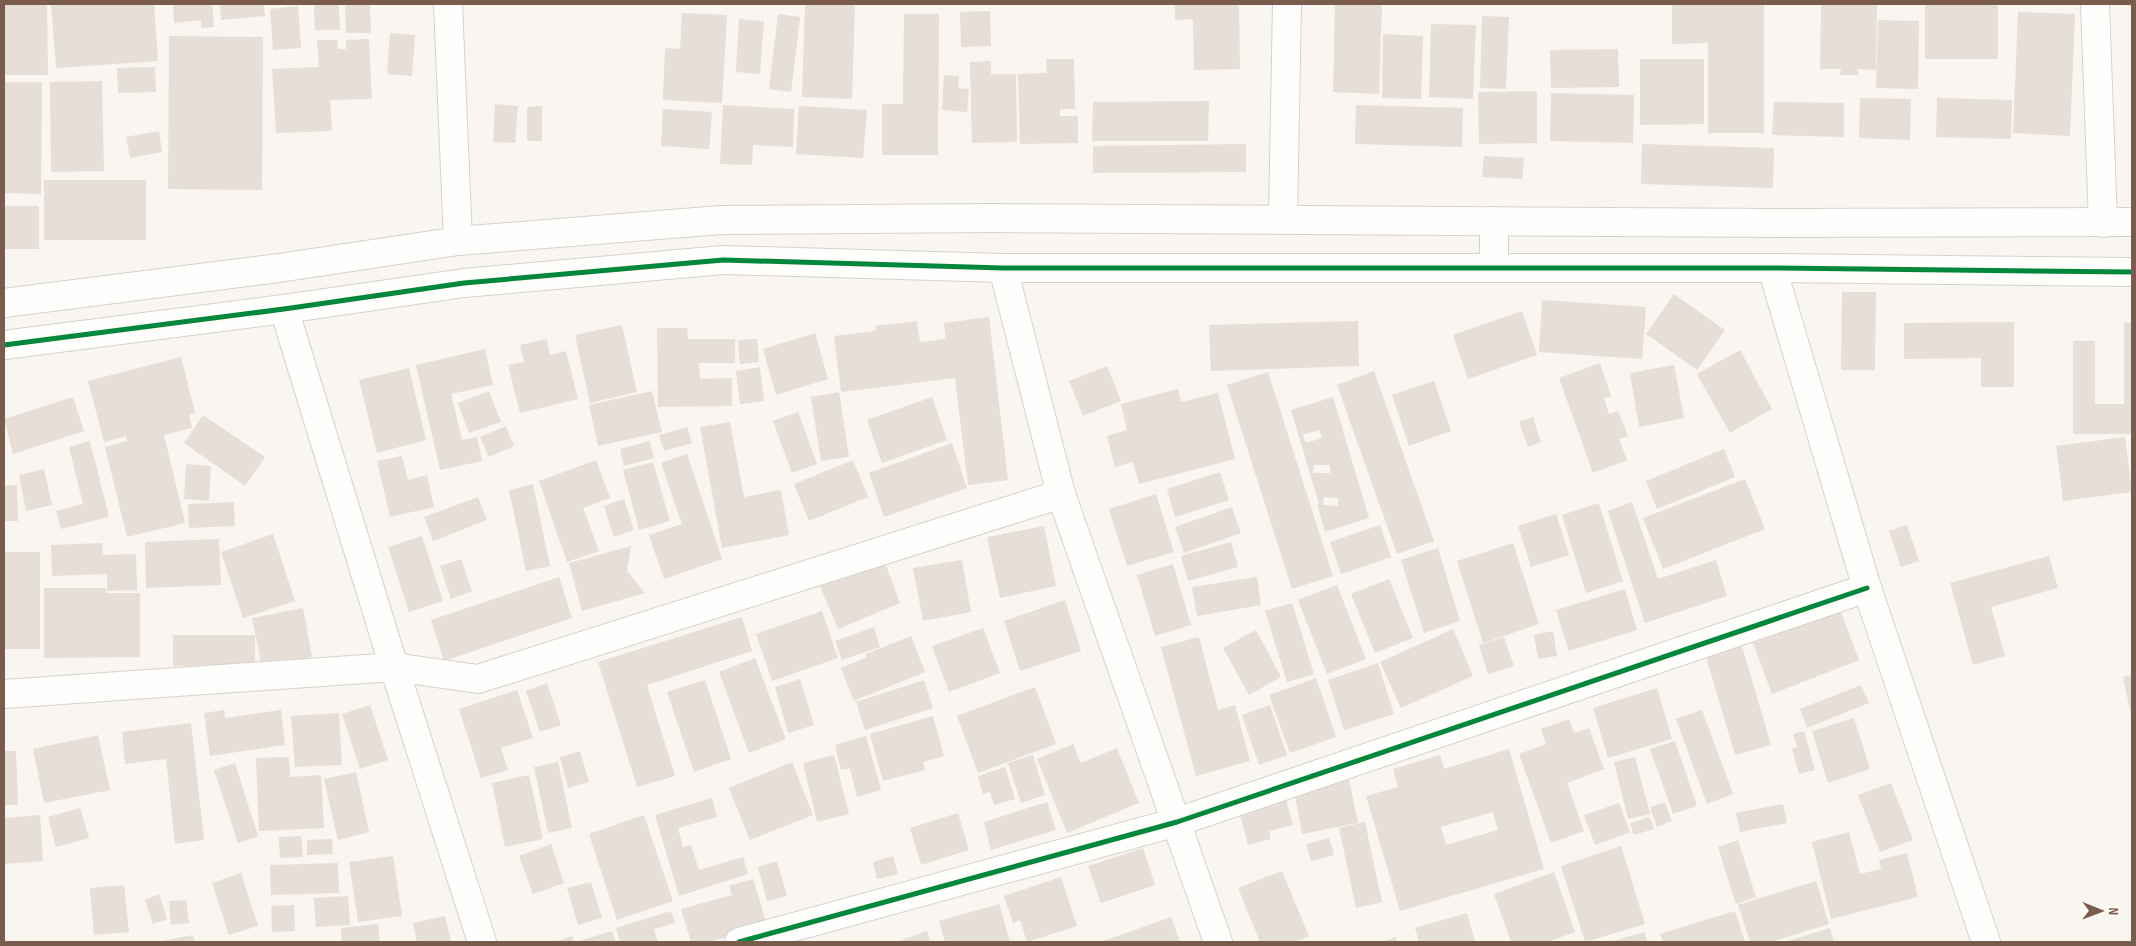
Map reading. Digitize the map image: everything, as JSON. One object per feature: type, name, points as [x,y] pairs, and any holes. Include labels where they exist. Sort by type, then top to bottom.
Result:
[{"type":"street","points":[[448,4],[458,241]]},
{"type":"street","points":[[1283,219],[1287,4]]},
{"type":"street","points":[[2095,4],[2103,223]]},
{"type":"street","points":[[4,303],[279,268],[458,241],[721,220],[1283,219],[2132,222]]},
{"type":"street","points":[[1494,221],[1494,268]]},
{"type":"street","points":[[4,345],[284,310],[464,283],[723,260],[1003,268],[1772,268],[2132,272]]},
{"type":"street","points":[[1003,268],[1061,494],[1218,942]]},
{"type":"street","points":[[1772,268],[1867,588],[1986,942]]},
{"type":"street","points":[[284,310],[394,667],[482,942]]},
{"type":"street","points":[[4,694],[394,667],[478,679],[1061,494]]},
{"type":"street","points":[[739,942],[1176,822],[1867,588]]},
{"type":"building","points":[[4,4],[47,4],[48,75],[4,75]]},
{"type":"building","points":[[51,4],[154,4],[158,61],[56,68]]},
{"type":"building","points":[[173,4],[212,4],[214,27],[201,28],[201,20],[174,23]]},
{"type":"building","points":[[220,4],[264,4],[265,16],[221,20]]},
{"type":"building","points":[[314,4],[339,4],[340,30],[315,30]]},
{"type":"building","points":[[345,4],[370,4],[371,33],[346,33]]},
{"type":"building","points":[[805,4],[855,4],[852,99],[802,97]]},
{"type":"building","points":[[1175,4],[1239,4],[1240,69],[1194,70],[1193,19],[1175,20]]},
{"type":"building","points":[[1335,4],[1382,5],[1379,94],[1333,92]]},
{"type":"building","points":[[1672,4],[1764,4],[1764,133],[1708,133],[1708,43],[1672,44]]},
{"type":"building","points":[[1821,4],[1877,4],[1876,70],[1858,69],[1858,75],[1840,75],[1841,69],[1820,69]]},
{"type":"building","points":[[1925,4],[1998,4],[1998,59],[1925,59]]},
{"type":"building","points":[[298,6],[301,48],[273,50],[270,9]]},
{"type":"building","points":[[990,11],[991,46],[961,47],[960,12]]},
{"type":"building","points":[[2018,12],[2075,14],[2070,136],[2013,133]]},
{"type":"building","points":[[682,13],[727,15],[722,103],[663,100],[665,48],[680,49]]},
{"type":"building","points":[[778,14],[800,17],[791,92],[769,89]]},
{"type":"building","points":[[904,14],[939,14],[938,155],[882,155],[882,104],[903,104]]},
{"type":"building","points":[[1482,16],[1509,17],[1506,89],[1480,88]]},
{"type":"building","points":[[739,19],[764,21],[760,74],[736,72]]},
{"type":"building","points":[[1878,20],[1919,21],[1918,89],[1876,88]]},
{"type":"building","points":[[1431,24],[1476,25],[1473,99],[1429,97]]},
{"type":"building","points":[[390,33],[415,35],[412,76],[387,74]]},
{"type":"building","points":[[1383,34],[1423,36],[1421,99],[1382,98]]},
{"type":"building","points":[[169,36],[263,37],[262,190],[168,189]]},
{"type":"building","points":[[369,39],[372,99],[330,100],[332,131],[276,133],[272,69],[319,67],[317,40],[337,40],[338,49],[346,49],[346,40]]},
{"type":"building","points":[[1618,49],[1619,87],[1551,88],[1550,50]]},
{"type":"building","points":[[1046,59],[1074,59],[1075,109],[1060,109],[1060,116],[1078,116],[1078,143],[1020,144],[1018,74],[1047,73]]},
{"type":"building","points":[[1640,59],[1704,59],[1704,124],[1640,125]]},
{"type":"building","points":[[991,61],[991,74],[1016,74],[1017,142],[972,143],[970,62]]},
{"type":"building","points":[[155,67],[156,92],[118,93],[117,68]]},
{"type":"building","points":[[944,75],[959,76],[958,88],[969,89],[967,112],[942,110]]},
{"type":"building","points":[[102,81],[104,171],[51,172],[50,82]]},
{"type":"building","points":[[4,82],[42,82],[41,194],[4,193]]},
{"type":"building","points":[[1537,91],[1537,143],[1479,144],[1478,92]]},
{"type":"building","points":[[1551,93],[1634,95],[1633,143],[1550,141]]},
{"type":"building","points":[[1860,98],[1911,99],[1910,140],[1859,138]]},
{"type":"building","points":[[1937,98],[2012,100],[2011,139],[1936,137]]},
{"type":"building","points":[[1209,101],[1208,141],[1092,141],[1093,102]]},
{"type":"building","points":[[1774,102],[1844,103],[1844,137],[1772,135]]},
{"type":"building","points":[[495,104],[518,106],[515,143],[493,142]]},
{"type":"building","points":[[723,105],[794,109],[793,147],[753,145],[752,165],[720,164]]},
{"type":"building","points":[[1356,105],[1463,108],[1462,147],[1355,144]]},
{"type":"building","points":[[542,106],[542,141],[527,141],[527,107]]},
{"type":"building","points":[[799,106],[867,110],[863,158],[796,154]]},
{"type":"building","points":[[663,109],[712,112],[709,149],[661,146]]},
{"type":"building","points":[[159,131],[162,152],[130,158],[126,137]]},
{"type":"building","points":[[1246,144],[1246,172],[1093,173],[1093,146]]},
{"type":"building","points":[[1642,144],[1774,148],[1773,188],[1641,184]]},
{"type":"building","points":[[1484,156],[1524,158],[1522,179],[1482,177]]},
{"type":"building","points":[[44,180],[146,180],[146,240],[44,240]]},
{"type":"building","points":[[4,206],[39,206],[39,249],[4,249]]},
{"type":"building","points":[[1842,292],[1876,292],[1875,370],[1841,370]]},
{"type":"building","points":[[1674,294],[1725,330],[1697,370],[1646,334]]},
{"type":"building","points":[[1542,300],[1646,307],[1642,359],[1539,352]]},
{"type":"building","points":[[1522,311],[1537,355],[1468,379],[1453,335]]},
{"type":"building","points":[[989,317],[1008,480],[968,485],[955,378],[841,392],[834,336],[876,331],[875,326],[917,321],[920,342],[946,339],[944,323]]},
{"type":"building","points":[[1358,321],[1359,366],[1211,371],[1209,325]]},
{"type":"building","points":[[2014,322],[2014,387],[1981,387],[1981,358],[1904,359],[1904,323]]},
{"type":"building","points":[[2124,323],[2132,323],[2132,434],[2073,434],[2073,341],[2095,341],[2095,404],[2124,404]]},
{"type":"building","points":[[622,325],[637,392],[590,403],[575,335]]},
{"type":"building","points":[[657,328],[687,328],[688,339],[735,339],[735,363],[699,363],[700,379],[732,378],[732,406],[658,407]]},
{"type":"building","points":[[815,333],[828,379],[776,395],[763,349]]},
{"type":"building","points":[[547,339],[550,355],[566,351],[578,399],[520,413],[508,365],[524,362],[520,345]]},
{"type":"building","points":[[757,339],[759,362],[740,364],[738,340]]},
{"type":"building","points":[[485,349],[493,385],[451,394],[462,440],[477,437],[482,461],[440,470],[416,365]]},
{"type":"building","points":[[1740,350],[1772,409],[1730,433],[1697,374]]},
{"type":"building","points":[[181,357],[195,413],[189,415],[192,428],[164,435],[185,523],[127,537],[105,447],[127,441],[126,436],[104,442],[88,381]]},
{"type":"building","points":[[1600,363],[1611,396],[1604,398],[1609,414],[1618,411],[1628,436],[1619,439],[1627,460],[1593,473],[1559,378]]},
{"type":"building","points":[[1674,365],[1684,418],[1639,427],[1630,373]]},
{"type":"building","points":[[1107,366],[1121,401],[1083,416],[1069,381]]},
{"type":"building","points":[[760,367],[764,401],[740,404],[736,371]]},
{"type":"building","points":[[409,368],[426,440],[377,453],[359,380]]},
{"type":"building","points":[[1374,371],[1434,541],[1397,554],[1337,385]]},
{"type":"building","points":[[1268,372],[1333,576],[1292,589],[1227,385]]},
{"type":"building","points":[[1434,381],[1451,431],[1409,446],[1392,395]]},
{"type":"building","points":[[1178,389],[1181,402],[1218,393],[1235,459],[1139,484],[1133,462],[1115,467],[1107,436],[1127,430],[1121,404]]},
{"type":"building","points":[[489,391],[501,422],[469,433],[458,403]]},
{"type":"building","points":[[652,391],[662,432],[598,446],[589,405]]},
{"type":"building","points":[[839,392],[849,457],[821,461],[811,397]]},
{"type":"building","points":[[73,397],[84,431],[13,454],[4,419]]},
{"type":"building","points":[[932,397],[947,440],[882,463],[867,420]]},
{"type":"building","points":[[1333,397],[1369,518],[1325,532],[1317,504],[1319,504],[1291,410]],"holes":[[[1319,430],[1322,438],[1306,443],[1303,435]],[[1314,465],[1330,465],[1330,473],[1313,473]],[[1324,497],[1338,498],[1338,506],[1323,505]]]},
{"type":"building","points":[[798,412],[817,464],[792,473],[773,421]]},
{"type":"building","points":[[203,415],[265,457],[245,486],[184,443]]},
{"type":"building","points":[[1533,417],[1541,442],[1528,447],[1519,422]]},
{"type":"building","points":[[730,422],[744,497],[781,490],[789,535],[722,548],[700,427]]},
{"type":"building","points":[[506,426],[514,446],[489,457],[480,437]]},
{"type":"building","points":[[687,427],[692,443],[664,451],[659,435]]},
{"type":"building","points":[[2125,437],[2132,492],[2063,501],[2056,446]]},
{"type":"building","points":[[90,441],[109,517],[61,529],[56,511],[83,504],[69,447]]},
{"type":"building","points":[[650,441],[654,458],[624,466],[620,449]]},
{"type":"building","points":[[952,443],[967,488],[884,517],[869,473]]},
{"type":"building","points":[[1724,449],[1735,477],[1657,509],[1646,481]]},
{"type":"building","points":[[687,454],[722,559],[664,579],[649,535],[682,524],[661,463]]},
{"type":"building","points":[[402,456],[408,480],[427,475],[434,507],[390,517],[377,461]]},
{"type":"building","points":[[596,460],[610,498],[583,508],[599,551],[567,562],[539,481]]},
{"type":"building","points":[[853,460],[868,497],[809,521],[794,484]]},
{"type":"building","points":[[653,462],[670,521],[639,530],[623,470]]},
{"type":"building","points":[[186,464],[211,466],[209,501],[184,499]]},
{"type":"building","points":[[44,469],[52,505],[26,511],[19,475]]},
{"type":"building","points":[[1220,472],[1229,500],[1175,517],[1167,489]]},
{"type":"building","points":[[1745,479],[1765,529],[1663,569],[1643,518]]},
{"type":"building","points":[[533,484],[550,566],[526,571],[509,490]]},
{"type":"building","points":[[17,485],[18,521],[4,521],[4,486]]},
{"type":"building","points":[[1156,494],[1174,552],[1127,566],[1109,509]]},
{"type":"building","points":[[478,497],[487,520],[433,541],[424,517]]},
{"type":"building","points":[[624,499],[634,530],[614,537],[604,506]]},
{"type":"building","points":[[234,502],[235,526],[189,528],[188,504]]},
{"type":"building","points":[[1632,502],[1658,579],[1716,560],[1727,596],[1645,623],[1608,511]]},
{"type":"building","points":[[1599,503],[1623,581],[1586,593],[1562,515]]},
{"type":"building","points":[[1232,507],[1241,533],[1184,553],[1175,527]]},
{"type":"building","points":[[1556,514],[1569,555],[1531,567],[1518,526]]},
{"type":"building","points":[[1380,525],[1391,557],[1341,574],[1330,542]]},
{"type":"building","points":[[1907,525],[1919,561],[1901,567],[1889,531]]},
{"type":"building","points":[[1044,526],[1056,586],[1000,598],[987,537]]},
{"type":"building","points":[[273,534],[295,601],[243,618],[221,552]]},
{"type":"building","points":[[422,536],[443,601],[409,612],[388,547]]},
{"type":"building","points":[[219,539],[221,585],[146,588],[145,542]]},
{"type":"building","points":[[1231,542],[1238,567],[1188,581],[1181,556]]},
{"type":"building","points":[[102,543],[103,555],[136,554],[137,590],[107,591],[107,574],[52,576],[51,545]]},
{"type":"building","points":[[1513,543],[1539,624],[1483,643],[1457,561]]},
{"type":"building","points":[[631,546],[627,571],[645,593],[582,611],[569,563]]},
{"type":"building","points":[[1438,548],[1460,621],[1424,633],[1401,560]]},
{"type":"building","points":[[4,552],[40,552],[40,649],[4,649]]},
{"type":"building","points":[[2049,556],[2058,588],[1991,607],[2005,656],[1973,665],[1950,583]]},
{"type":"building","points":[[461,559],[472,591],[451,599],[440,566]]},
{"type":"building","points":[[884,560],[900,603],[838,629],[820,586]]},
{"type":"building","points":[[962,560],[971,612],[923,621],[913,568]]},
{"type":"building","points":[[1173,564],[1191,625],[1155,636],[1137,575]]},
{"type":"building","points":[[559,577],[572,618],[444,661],[431,620]]},
{"type":"building","points":[[1257,577],[1261,605],[1197,616],[1192,587]]},
{"type":"building","points":[[1389,579],[1413,638],[1375,653],[1351,594]]},
{"type":"building","points":[[1337,585],[1366,659],[1327,674],[1298,600]]},
{"type":"building","points":[[44,588],[106,588],[106,593],[140,593],[140,657],[44,658]]},
{"type":"building","points":[[1625,589],[1637,630],[1569,651],[1556,610]]},
{"type":"building","points":[[1065,600],[1081,651],[1020,671],[1004,621]]},
{"type":"building","points":[[1292,603],[1314,674],[1287,682],[1265,611]]},
{"type":"building","points":[[303,608],[312,657],[262,667],[252,618]]},
{"type":"building","points":[[1840,610],[1859,660],[1772,694],[1753,643]]},
{"type":"building","points":[[822,611],[838,658],[772,681],[756,634]]},
{"type":"building","points":[[742,617],[752,651],[647,685],[675,776],[637,787],[598,662]]},
{"type":"building","points":[[874,627],[880,647],[842,660],[835,641]]},
{"type":"building","points":[[983,628],[1000,673],[949,692],[932,646]]},
{"type":"building","points":[[1453,629],[1473,676],[1401,708],[1380,662]]},
{"type":"building","points":[[1256,630],[1281,677],[1249,695],[1223,648]]},
{"type":"building","points":[[1553,631],[1557,656],[1538,659],[1534,635]]},
{"type":"building","points":[[173,635],[255,635],[255,665],[173,666]]},
{"type":"building","points":[[911,636],[925,672],[854,701],[841,668],[867,657],[866,654]]},
{"type":"building","points":[[1199,637],[1218,710],[1235,705],[1250,761],[1196,776],[1161,647]]},
{"type":"building","points":[[1504,637],[1514,666],[1488,674],[1479,645]]},
{"type":"building","points":[[1742,646],[1771,745],[1735,755],[1706,657]]},
{"type":"building","points":[[755,658],[786,739],[749,753],[719,672]]},
{"type":"building","points":[[1378,663],[1394,714],[1344,730],[1328,680]]},
{"type":"building","points":[[2132,675],[2132,714],[2131,714],[2123,677]]},
{"type":"building","points":[[1316,678],[1336,737],[1290,753],[1269,695]]},
{"type":"building","points":[[800,679],[814,725],[788,733],[775,687]]},
{"type":"building","points":[[705,680],[731,759],[694,772],[667,692]]},
{"type":"building","points":[[924,680],[933,708],[865,730],[856,702]]},
{"type":"building","points":[[547,683],[561,725],[540,732],[526,691]]},
{"type":"building","points":[[1861,685],[1869,703],[1807,728],[1800,709]]},
{"type":"building","points":[[1035,687],[1056,744],[978,773],[957,716]]},
{"type":"building","points":[[1657,688],[1672,739],[1608,758],[1593,708]]},
{"type":"building","points":[[517,690],[533,738],[501,748],[508,770],[481,778],[459,709]]},
{"type":"building","points":[[370,705],[388,760],[360,769],[342,714]]},
{"type":"building","points":[[1270,705],[1287,755],[1259,765],[1242,715]]},
{"type":"building","points":[[224,710],[225,718],[281,710],[285,745],[210,756],[204,713]]},
{"type":"building","points":[[1702,710],[1733,794],[1707,804],[1676,719]]},
{"type":"building","points":[[339,713],[342,765],[295,767],[291,716]]},
{"type":"building","points":[[933,716],[944,756],[923,762],[925,770],[883,781],[870,734]]},
{"type":"building","points":[[1854,718],[1870,769],[1828,783],[1812,731]]},
{"type":"building","points":[[1569,719],[1574,733],[1589,728],[1604,769],[1567,783],[1584,831],[1551,843],[1519,754],[1546,744],[1541,729]]},
{"type":"building","points":[[191,723],[204,840],[175,844],[166,759],[125,764],[122,732]]},
{"type":"building","points":[[1804,731],[1815,770],[1799,774],[1792,749],[1797,747],[1793,734]]},
{"type":"building","points":[[98,735],[110,790],[44,803],[33,749]]},
{"type":"building","points":[[866,736],[881,790],[857,797],[850,768],[841,770],[835,745]]},
{"type":"building","points":[[1675,741],[1697,806],[1673,814],[1650,749]]},
{"type":"building","points":[[1073,744],[1081,763],[1117,748],[1139,803],[1067,833],[1037,759]]},
{"type":"building","points":[[1509,749],[1544,869],[1400,911],[1366,796],[1398,787],[1393,769],[1440,755],[1444,769]],"holes":[[[1493,812],[1498,830],[1446,845],[1441,827]]]},
{"type":"building","points":[[4,751],[16,751],[18,805],[4,805]]},
{"type":"building","points":[[580,751],[589,782],[568,788],[560,757]]},
{"type":"building","points":[[834,755],[849,814],[817,822],[803,763]]},
{"type":"building","points":[[1033,755],[1045,795],[1021,803],[1008,763]]},
{"type":"building","points":[[289,757],[290,777],[321,775],[324,828],[259,831],[256,758]]},
{"type":"building","points":[[1635,757],[1650,814],[1628,819],[1614,762]]},
{"type":"building","points":[[558,762],[572,828],[548,833],[534,767]]},
{"type":"building","points":[[792,762],[813,815],[750,840],[729,788]]},
{"type":"building","points":[[235,763],[258,836],[238,843],[214,770]]},
{"type":"building","points":[[1005,767],[1015,799],[994,805],[990,792],[983,794],[978,776]]},
{"type":"building","points":[[356,772],[369,832],[338,840],[324,779]]},
{"type":"building","points":[[529,775],[543,839],[505,847],[492,783]]},
{"type":"building","points":[[1349,779],[1358,823],[1302,834],[1294,790]]},
{"type":"building","points":[[1891,783],[1913,840],[1880,852],[1858,795]]},
{"type":"building","points":[[1285,795],[1293,825],[1269,831],[1271,839],[1248,845],[1238,807]]},
{"type":"building","points":[[712,798],[717,817],[678,828],[683,847],[691,845],[699,870],[743,857],[748,874],[679,896],[655,815]]},
{"type":"building","points":[[1047,802],[1056,830],[991,850],[984,822]]},
{"type":"building","points":[[1665,802],[1672,821],[1657,827],[1650,807]]},
{"type":"building","points":[[1619,803],[1630,832],[1595,845],[1584,815]]},
{"type":"building","points":[[1783,804],[1787,823],[1740,832],[1736,813]]},
{"type":"building","points":[[80,808],[89,838],[56,847],[48,817]]},
{"type":"building","points":[[958,813],[969,850],[921,865],[910,828]]},
{"type":"building","points":[[40,815],[43,861],[4,864],[4,818]]},
{"type":"building","points":[[644,815],[673,901],[617,920],[589,834]]},
{"type":"building","points":[[1650,817],[1654,829],[1634,835],[1630,823]]},
{"type":"building","points":[[1365,822],[1382,902],[1356,908],[1339,828]]},
{"type":"building","points":[[1849,832],[1860,874],[1881,869],[1879,860],[1907,853],[1918,897],[1831,919],[1812,842]]},
{"type":"building","points":[[301,836],[303,857],[280,858],[279,837]]},
{"type":"building","points":[[1329,838],[1334,855],[1311,861],[1306,844]]},
{"type":"building","points":[[332,839],[333,854],[307,855],[307,840]]},
{"type":"building","points":[[1738,840],[1756,897],[1736,904],[1718,847]]},
{"type":"building","points":[[551,844],[564,883],[533,894],[519,856]]},
{"type":"building","points":[[1621,846],[1645,924],[1585,942],[1561,866]]},
{"type":"building","points":[[1143,848],[1155,885],[1101,903],[1088,866]]},
{"type":"building","points":[[393,856],[402,916],[358,922],[349,862]]},
{"type":"building","points":[[893,856],[898,874],[877,879],[873,862]]},
{"type":"building","points":[[777,861],[787,896],[767,901],[758,867]]},
{"type":"building","points":[[338,863],[339,893],[271,895],[270,865]]},
{"type":"building","points":[[1282,871],[1309,936],[1294,942],[1260,942],[1238,888]]},
{"type":"building","points":[[1554,872],[1575,932],[1548,942],[1511,942],[1494,894]]},
{"type":"building","points":[[241,873],[258,926],[229,935],[212,883]]},
{"type":"building","points":[[1061,877],[1077,926],[1027,942],[1020,920],[1013,923],[1004,896]]},
{"type":"building","points":[[753,879],[767,925],[709,942],[691,942],[681,909],[732,895],[729,886]]},
{"type":"building","points":[[1816,881],[1829,924],[1771,942],[1750,942],[1738,905]]},
{"type":"building","points":[[591,882],[602,918],[578,925],[567,888]]},
{"type":"building","points":[[124,885],[129,932],[94,935],[90,888]]},
{"type":"building","points":[[159,894],[167,919],[153,924],[145,900]]},
{"type":"building","points":[[348,896],[350,925],[316,927],[314,898]]},
{"type":"building","points":[[186,900],[189,923],[171,925],[169,901]]},
{"type":"building","points":[[999,904],[1010,942],[945,942],[939,921]]},
{"type":"building","points":[[294,905],[295,931],[272,932],[271,906]]},
{"type":"building","points":[[671,911],[675,923],[654,929],[658,942],[620,942],[616,928]]},
{"type":"building","points":[[1735,911],[1745,942],[1663,942],[1660,934]]},
{"type":"building","points":[[1467,913],[1475,942],[1419,942],[1415,928]]},
{"type":"building","points":[[445,916],[451,942],[417,942],[413,923]]},
{"type":"building","points":[[1171,917],[1180,942],[1101,942]]},
{"type":"building","points":[[378,924],[380,942],[342,942],[341,928]]},
{"type":"building","points":[[1830,928],[1834,942],[1785,942]]},
{"type":"building","points":[[612,931],[616,942],[576,942]]},
{"type":"building","points":[[927,931],[930,942],[896,942]]},
{"type":"building","points":[[1645,932],[1647,942],[1609,942]]},
{"type":"building","points":[[193,935],[195,942],[161,942],[161,941]]},
{"type":"building","points":[[572,936],[574,942],[554,942]]},
{"type":"building","points":[[1396,937],[1397,942],[1382,942]]},
{"type":"cycle path","points":[[4,345],[284,309],[464,283],[723,260],[1003,268],[1772,268],[2132,272]]},
{"type":"cycle path","points":[[739,942],[1177,822],[1867,588]]}]
